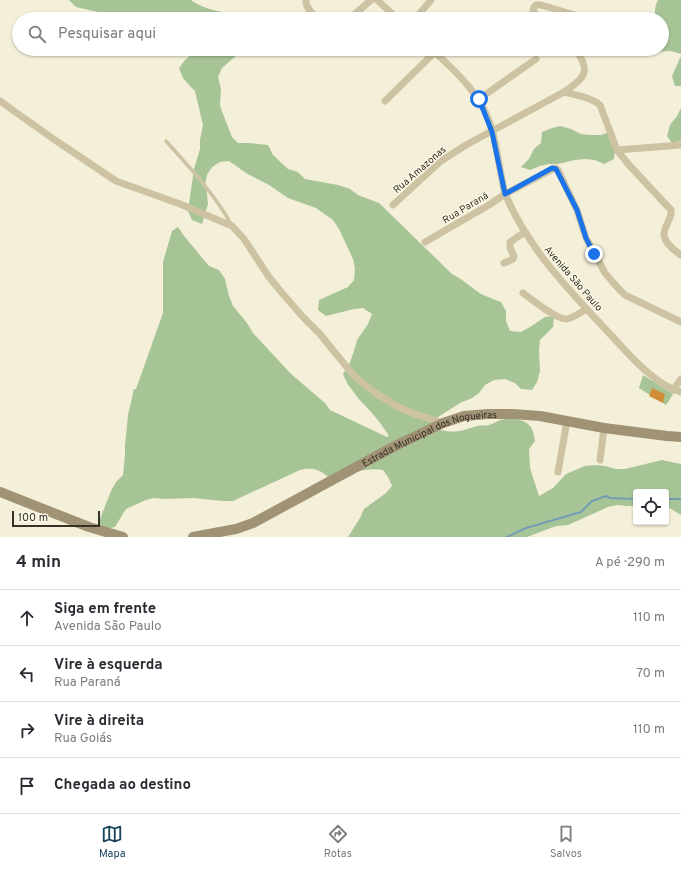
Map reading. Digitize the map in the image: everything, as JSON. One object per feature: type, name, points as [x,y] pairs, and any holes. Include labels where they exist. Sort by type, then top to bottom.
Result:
[{"type":"street","points":[[306,0],[306,5],[312,12]]},
{"type":"street","points":[[357,12],[371,0]]},
{"type":"street","points":[[377,0],[390,12]]},
{"type":"street","points":[[421,12],[431,0]]},
{"type":"street","points":[[534,12],[534,7],[541,5],[565,12]]},
{"type":"street","points":[[385,101],[428,56]]},
{"type":"street","name":"Avenida São Paulo","points":[[438,56],[463,79],[479,99],[492,132],[505,194],[524,232],[542,258],[632,358],[662,383],[673,390],[681,392]]},
{"type":"street","name":"Rua Amazonas","points":[[393,205],[441,161],[466,145],[492,132],[576,84],[581,79],[584,72],[584,66],[580,56]]},
{"type":"street","points":[[479,99],[536,59]]},
{"type":"street","points":[[564,92],[597,102],[600,105],[618,150],[629,165],[671,210],[672,213],[664,235],[669,245],[681,256]]},
{"type":"street","points":[[0,101],[116,181],[232,226],[244,239],[269,277],[319,333],[354,377],[396,406],[443,423]]},
{"type":"street","points":[[618,150],[681,145]]},
{"type":"street","name":"Rua Paraná","points":[[425,242],[478,212],[505,194],[552,168],[556,169],[558,170],[577,210],[586,238],[605,273],[625,295],[681,322]]},
{"type":"street","points":[[504,264],[513,259],[514,256],[510,248],[510,242],[524,232]]},
{"type":"street","points":[[523,293],[560,318],[568,318],[587,309]]},
{"type":"street","points":[[673,390],[681,379]]},
{"type":"street","name":"Estrada Municipal dos Nogueiras","points":[[193,537],[236,529],[253,523],[396,446],[443,423],[464,416],[488,414],[540,416],[604,428],[681,437]]},
{"type":"street","points":[[558,472],[567,421]]},
{"type":"street","points":[[600,460],[604,428]]},
{"type":"street","points":[[0,492],[89,527],[123,537]]},
{"type":"lane","points":[[166,141],[212,194],[232,226]]},
{"type":"green space","points":[[69,0],[191,0],[206,8],[223,12],[98,12],[76,7]]},
{"type":"green space","points":[[658,0],[681,0],[681,54],[669,51],[669,12],[655,12]]},
{"type":"green space","points":[[190,56],[236,56],[222,68],[218,77],[221,89],[221,109],[232,137],[238,143],[268,145],[273,155],[288,169],[298,172],[305,179],[338,185],[379,203],[452,274],[481,294],[501,302],[506,311],[506,321],[510,331],[521,332],[545,317],[554,316],[553,327],[540,340],[540,371],[537,382],[532,390],[521,389],[515,383],[505,379],[494,380],[485,385],[479,393],[472,398],[460,403],[435,419],[437,429],[457,431],[477,426],[489,425],[500,420],[508,419],[515,419],[525,422],[531,428],[535,441],[529,449],[530,468],[539,496],[553,488],[566,474],[585,466],[595,465],[625,469],[662,460],[681,464],[681,515],[669,508],[669,489],[633,489],[633,506],[617,505],[608,507],[568,525],[556,526],[527,537],[348,537],[364,509],[386,493],[392,486],[388,477],[383,470],[369,469],[346,476],[334,482],[318,470],[306,469],[300,470],[233,501],[193,498],[154,498],[146,500],[126,509],[115,527],[97,530],[111,491],[116,482],[123,475],[128,415],[134,389],[136,389],[163,313],[163,262],[172,231],[178,227],[209,266],[219,270],[225,279],[233,306],[253,333],[291,374],[325,403],[330,410],[387,437],[389,436],[381,424],[358,398],[347,383],[343,374],[349,365],[357,340],[368,324],[372,314],[363,308],[326,316],[318,310],[319,300],[348,287],[354,280],[355,268],[353,259],[339,229],[333,220],[316,208],[288,198],[229,161],[220,162],[212,167],[207,175],[205,185],[208,204],[202,224],[192,220],[188,211],[194,169],[200,149],[203,125],[195,91],[183,78],[179,68]]},
{"type":"green space","points":[[681,56],[681,86],[675,86],[672,76]]},
{"type":"green space","points":[[681,108],[681,141],[672,143],[667,136],[670,125]]},
{"type":"green space","points":[[560,126],[581,134],[591,135],[601,135],[612,131],[615,149],[614,159],[604,164],[595,160],[585,159],[558,164],[549,164],[530,170],[521,167],[529,159],[534,149],[541,143],[542,132]]},
{"type":"green space","points":[[643,375],[673,394],[666,405],[639,388]]},
{"type":"building","points":[[652,388],[665,394],[663,403],[649,396]]},
{"type":"waterway","points":[[507,537],[526,528],[581,512],[592,501],[606,496],[610,498],[633,499]]},
{"type":"waterway","points":[[669,499],[681,499]]},
{"type":"route","points":[[479,99],[492,132],[505,194],[552,168],[558,170],[577,210],[586,238],[594,254]]}]
